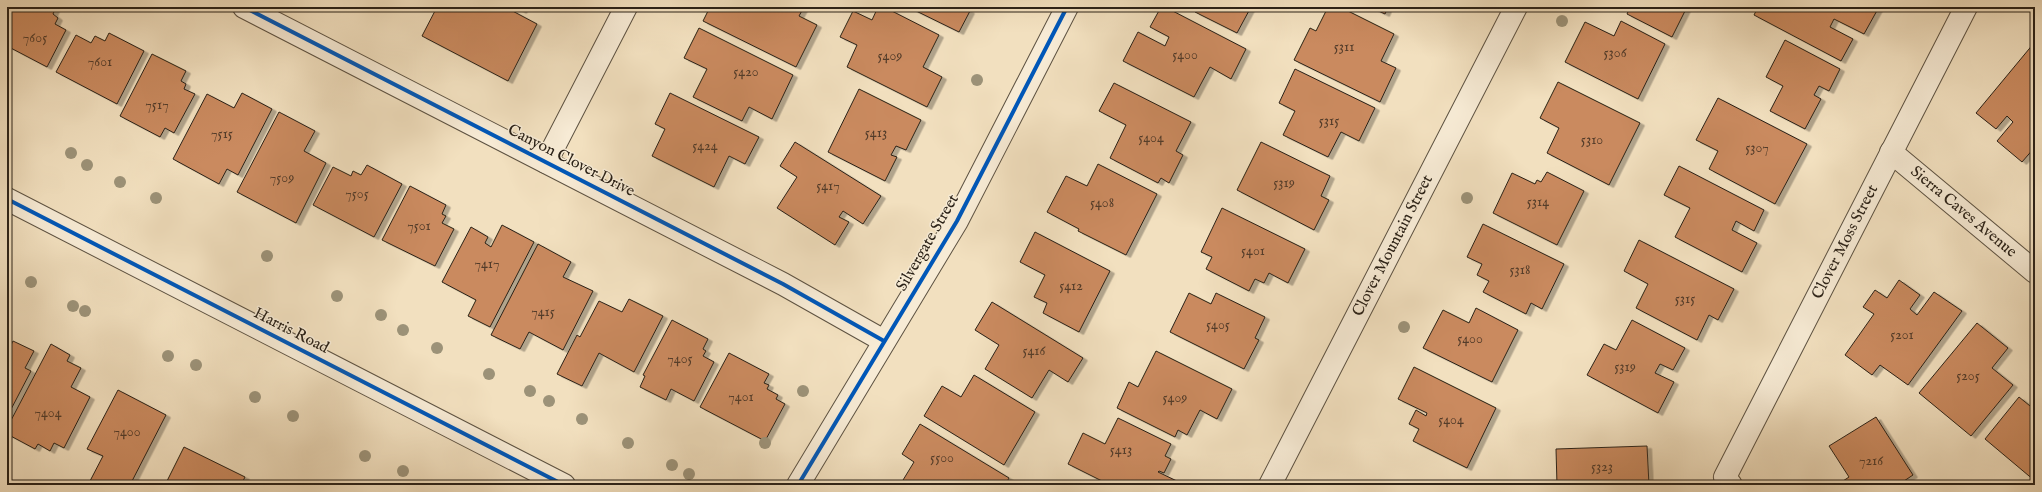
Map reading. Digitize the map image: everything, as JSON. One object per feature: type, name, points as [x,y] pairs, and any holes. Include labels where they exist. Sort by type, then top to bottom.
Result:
[{"type":"street","name":"Canyon Clover Drive","points":[[244,7],[783,284],[884,341]]},
{"type":"street","points":[[546,162],[626,7]]},
{"type":"street","name":"Silvergate Street","points":[[798,485],[957,221],[1067,7]]},
{"type":"street","name":"Clover Mountain Street","points":[[1270,485],[1516,7]]},
{"type":"street","name":"Clover Moss Street","points":[[1728,481],[1891,152],[1966,7]]},
{"type":"street","name":"Sierra Caves Avenue","points":[[1891,152],[2035,272]]},
{"type":"street","name":"Harris Road","points":[[7,199],[564,485]]},
{"type":"building","points":[[14,7],[56,7],[53,14],[58,18],[55,24],[66,30],[47,67],[7,46],[7,21]]},
{"type":"building","points":[[437,7],[505,7],[537,24],[508,81],[422,36]]},
{"type":"building","points":[[515,7],[524,7],[522,11]]},
{"type":"building","points":[[710,7],[804,7],[799,16],[817,25],[796,67],[703,21]]},
{"type":"building","points":[[878,7],[884,7],[939,35],[923,67],[942,77],[927,107],[847,67],[857,45],[840,37],[853,11],[872,20]]},
{"type":"building","points":[[908,7],[961,7],[970,11],[959,32]]},
{"type":"building","points":[[1161,7],[1165,7],[1246,49],[1231,79],[1210,67],[1194,97],[1123,61],[1138,32],[1165,46],[1169,37],[1150,27]]},
{"type":"building","points":[[1197,7],[1251,7],[1237,33],[1195,12]]},
{"type":"building","points":[[1328,7],[1340,7],[1394,34],[1381,61],[1396,68],[1380,102],[1294,60],[1310,28],[1316,31]]},
{"type":"building","points":[[1370,7],[1388,7],[1385,14]]},
{"type":"building","points":[[1630,7],[1687,7],[1672,37],[1627,14]]},
{"type":"building","points":[[1758,7],[1879,7],[1864,34],[1834,19],[1830,27],[1853,39],[1841,61],[1754,15]]},
{"type":"building","points":[[1621,21],[1665,44],[1638,99],[1565,62],[1585,22],[1614,36]]},
{"type":"building","points":[[699,28],[793,75],[772,119],[749,107],[742,121],[693,97],[707,69],[684,58]]},
{"type":"building","points":[[109,33],[144,51],[117,104],[56,72],[76,35],[91,43],[95,36],[105,41]]},
{"type":"building","points":[[1785,40],[1840,69],[1829,91],[1819,86],[1814,95],[1821,99],[1805,129],[1770,111],[1783,86],[1766,77]]},
{"type":"building","points":[[2034,43],[2035,147],[2022,162],[1997,141],[2013,122],[2007,116],[1996,129],[1976,113]]},
{"type":"building","points":[[152,54],[186,71],[181,81],[186,84],[184,89],[195,94],[174,133],[165,128],[160,137],[120,116]]},
{"type":"building","points":[[1295,69],[1375,108],[1359,141],[1341,132],[1328,157],[1283,135],[1295,111],[1279,103]]},
{"type":"building","points":[[1558,82],[1640,123],[1609,185],[1547,153],[1559,128],[1540,118]]},
{"type":"building","points":[[1114,83],[1191,122],[1176,151],[1183,155],[1169,183],[1161,178],[1158,183],[1110,158],[1126,125],[1099,111]]},
{"type":"building","points":[[859,89],[921,120],[906,150],[896,146],[891,155],[897,157],[885,181],[828,152]]},
{"type":"building","points":[[242,93],[272,109],[238,175],[227,169],[219,184],[173,159],[207,94],[234,108]]},
{"type":"building","points":[[670,93],[759,137],[745,164],[729,156],[714,187],[652,156],[665,129],[655,124]]},
{"type":"building","points":[[1718,98],[1807,144],[1775,204],[1709,169],[1718,151],[1696,140]]},
{"type":"building","points":[[279,112],[315,131],[304,151],[326,163],[296,223],[237,192]]},
{"type":"building","points":[[795,142],[881,196],[863,224],[843,211],[839,217],[849,222],[835,245],[777,208],[797,177],[780,166]]},
{"type":"building","points":[[1261,142],[1330,176],[1321,196],[1329,200],[1314,230],[1237,190]]},
{"type":"building","points":[[1098,164],[1157,194],[1126,255],[1078,231],[1079,229],[1047,212],[1066,176],[1087,186]]},
{"type":"building","points":[[367,165],[402,184],[374,237],[313,205],[333,167],[351,176],[353,171],[361,175]]},
{"type":"building","points":[[1679,166],[1764,210],[1754,231],[1736,221],[1732,230],[1757,243],[1742,272],[1675,237],[1690,208],[1664,195]]},
{"type":"building","points":[[1547,172],[1584,191],[1557,245],[1493,213],[1512,173],[1535,184],[1537,180],[1541,182]]},
{"type":"building","points":[[410,186],[446,205],[442,214],[446,216],[442,223],[454,229],[435,266],[382,240]]},
{"type":"building","points":[[1222,208],[1305,249],[1288,283],[1269,273],[1264,283],[1255,279],[1249,291],[1206,269],[1212,257],[1201,252]]},
{"type":"building","points":[[1483,224],[1564,264],[1542,309],[1531,303],[1526,314],[1483,292],[1489,281],[1477,275],[1482,264],[1467,257]]},
{"type":"building","points":[[502,225],[534,242],[490,327],[468,316],[476,300],[442,282],[471,227],[488,237],[485,243],[491,247]]},
{"type":"building","points":[[1035,232],[1110,271],[1079,332],[1043,313],[1047,303],[1034,297],[1045,275],[1020,262]]},
{"type":"building","points":[[1639,240],[1734,289],[1718,320],[1709,315],[1697,340],[1636,308],[1648,284],[1624,271]]},
{"type":"building","points":[[538,244],[571,262],[563,277],[593,291],[563,350],[529,332],[520,349],[491,335]]},
{"type":"building","points":[[1899,280],[1920,295],[1910,309],[1917,315],[1934,292],[1962,311],[1908,385],[1880,365],[1872,375],[1845,355],[1874,314],[1863,307],[1875,290],[1887,298]]},
{"type":"building","points":[[1189,293],[1211,304],[1216,293],[1265,317],[1255,338],[1259,340],[1244,369],[1170,332]]},
{"type":"building","points":[[629,299],[663,316],[634,372],[599,353],[582,386],[557,374],[577,335],[580,337],[599,301],[622,312]]},
{"type":"building","points":[[992,302],[1083,358],[1068,382],[1049,370],[1032,398],[985,369],[999,345],[975,330]]},
{"type":"building","points":[[1476,308],[1518,330],[1492,382],[1423,348],[1443,310],[1469,323]]},
{"type":"building","points":[[672,320],[708,339],[703,349],[706,351],[703,356],[714,362],[694,401],[671,389],[666,400],[640,387],[645,376],[643,375]]},
{"type":"building","points":[[1632,320],[1685,348],[1673,370],[1660,364],[1655,373],[1674,382],[1658,413],[1587,375],[1604,344],[1616,350]]},
{"type":"building","points":[[1977,323],[2008,348],[1992,368],[2013,385],[1971,436],[1919,393]]},
{"type":"building","points":[[13,341],[34,351],[25,368],[31,371],[7,417],[7,353]]},
{"type":"building","points":[[51,344],[70,355],[67,361],[81,368],[71,387],[90,397],[64,448],[54,443],[50,451],[38,444],[35,449],[7,434],[7,428]]},
{"type":"building","points":[[1156,351],[1232,389],[1217,419],[1200,410],[1187,435],[1178,430],[1175,437],[1117,408],[1129,382],[1138,387]]},
{"type":"building","points":[[729,353],[769,374],[764,383],[769,385],[767,389],[778,395],[776,399],[785,404],[765,441],[700,407]]},
{"type":"building","points":[[1414,367],[1496,408],[1467,468],[1413,441],[1419,429],[1409,424],[1416,410],[1426,416],[1427,413],[1398,399]]},
{"type":"building","points":[[974,375],[1035,412],[1004,465],[924,416],[942,386],[961,397]]},
{"type":"building","points":[[118,390],[166,415],[130,485],[99,485],[90,481],[103,456],[87,449]]},
{"type":"building","points":[[2019,397],[2035,410],[2035,481],[1985,439]]},
{"type":"building","points":[[1876,417],[1913,475],[1898,485],[1837,485],[1849,477],[1829,446]]},
{"type":"building","points":[[1118,418],[1171,444],[1165,456],[1171,459],[1164,473],[1158,472],[1181,483],[1180,485],[1110,485],[1068,464],[1083,433],[1105,444]]},
{"type":"building","points":[[920,424],[1009,478],[1005,485],[900,485],[914,462],[902,454]]},
{"type":"building","points":[[1647,446],[1649,485],[1557,485],[1556,449]]},
{"type":"building","points":[[184,447],[245,477],[241,485],[165,485]]},
{"type":"cycle path","points":[[244,7],[783,284],[884,341]]},
{"type":"cycle path","points":[[798,485],[957,221],[1067,7]]},
{"type":"cycle path","points":[[7,199],[564,485]]}]
